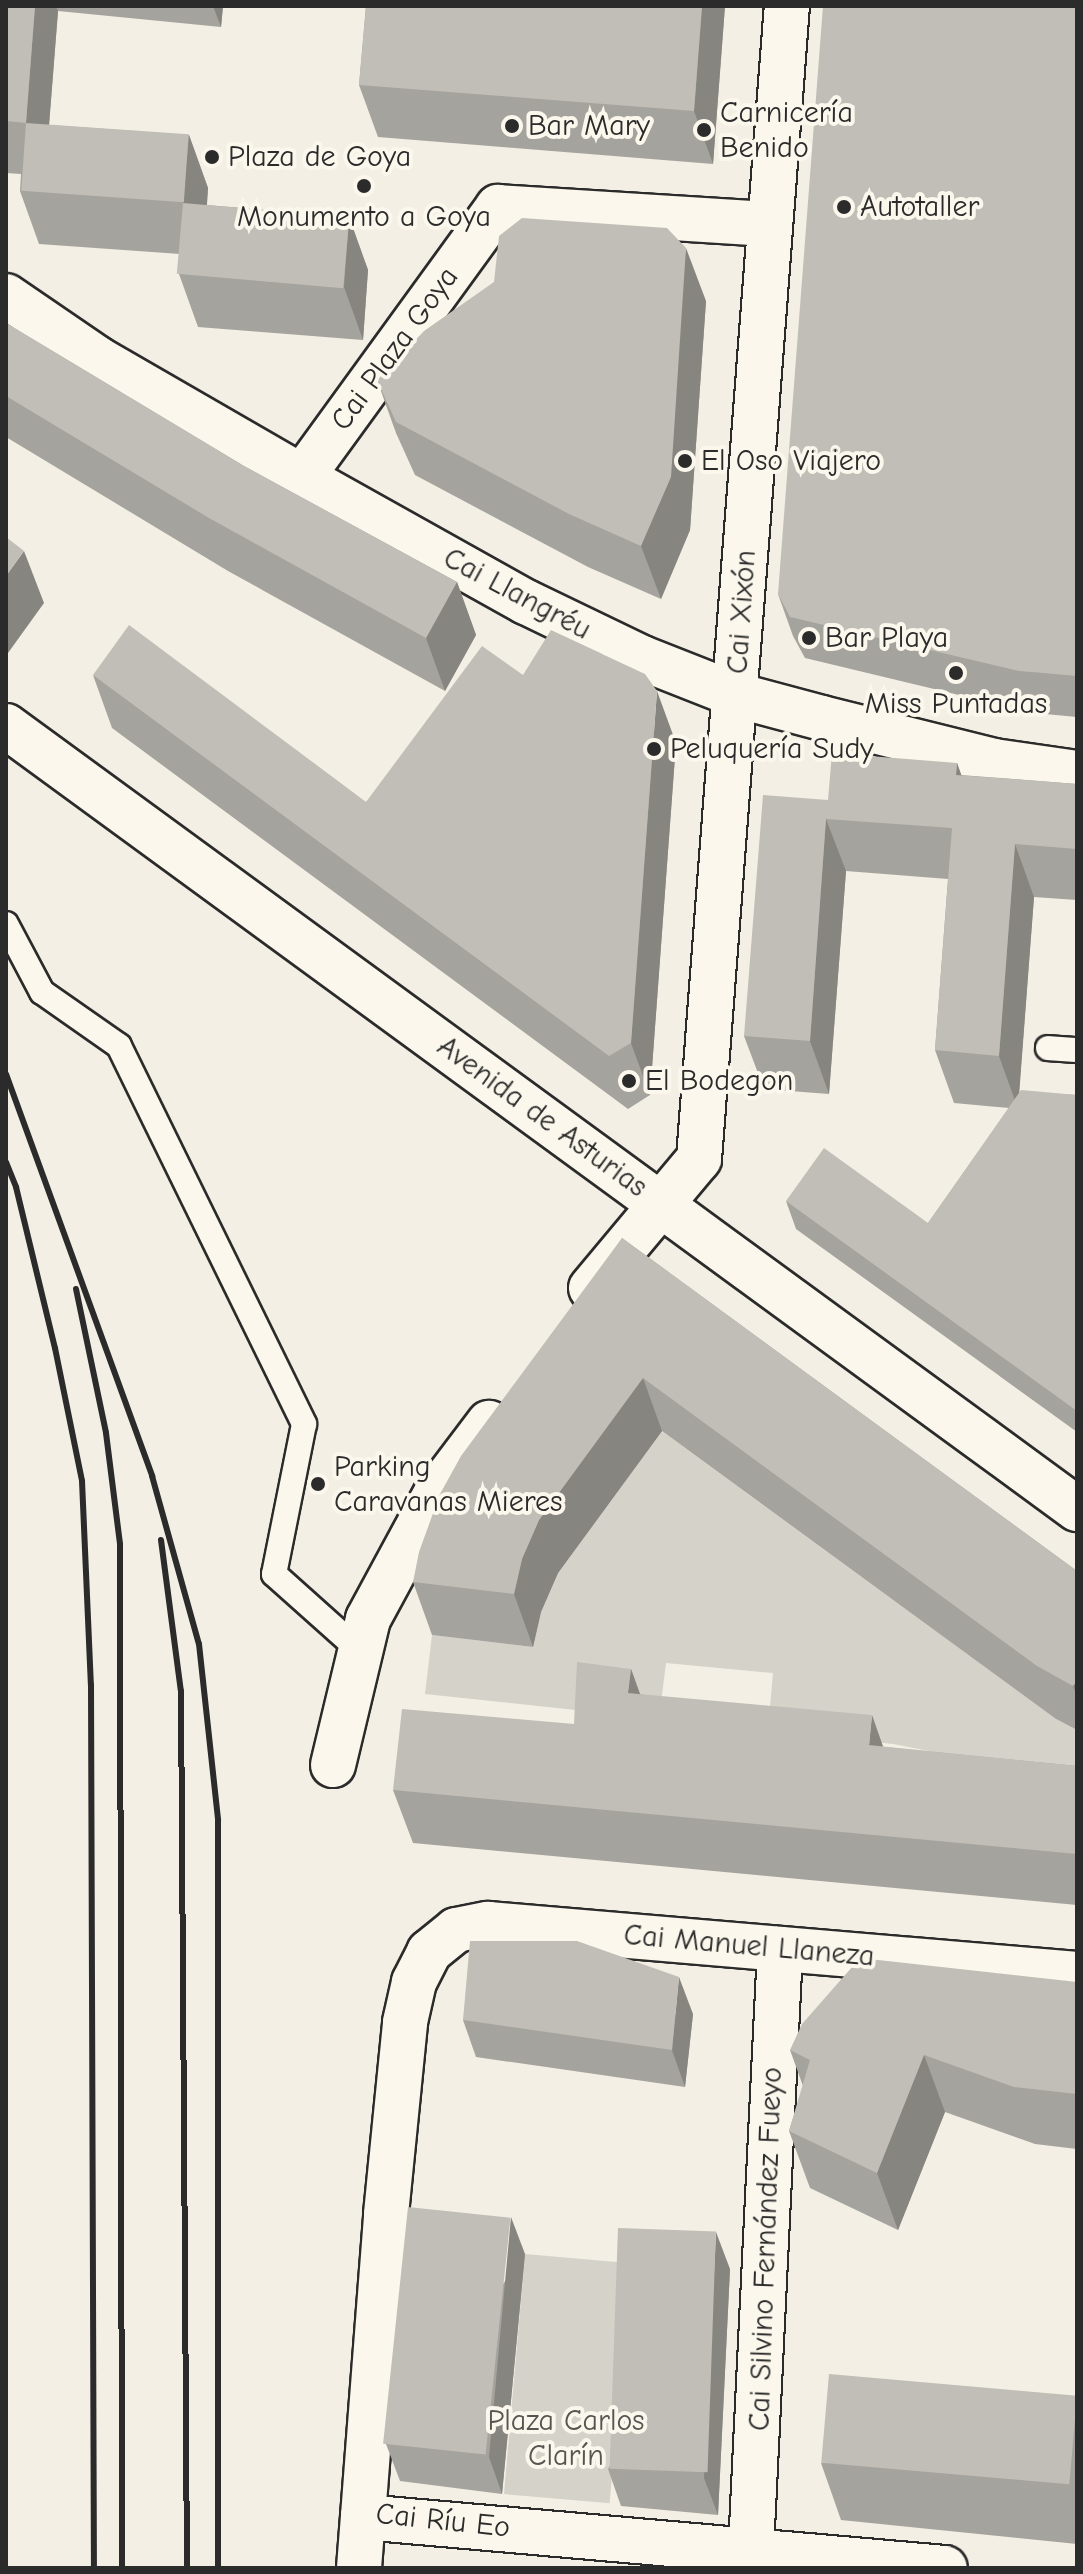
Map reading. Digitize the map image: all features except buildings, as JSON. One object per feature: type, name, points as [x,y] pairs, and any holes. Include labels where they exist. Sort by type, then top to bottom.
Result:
[{"type":"street","name":"Cai Xixón","points":[[571,1315],[609,1264],[663,1206],[699,1159],[787,6]]},
{"type":"street","name":"Cai Plaza Goya","points":[[302,477],[498,207],[769,224]]},
{"type":"street","name":"Cai Llangréu","points":[[6,296],[98,359],[302,477],[526,602],[642,658],[736,695],[994,761],[1077,773]]},
{"type":"street","name":"Avenida de Asturias","points":[[6,726],[1077,1509]]},
{"type":"street","points":[[333,1765],[368,1619],[436,1493],[513,1392]]},
{"type":"street","name":"Cai Manuel Llaneza","points":[[429,1952],[456,1930],[488,1924],[1077,1974]]},
{"type":"street","name":"Cai Silvino Fernández Fueyo","points":[[751,2549],[780,1949]]},
{"type":"street","name":"Cai Ríu Eo","points":[[429,1952],[414,1982],[405,2022],[383,2244],[363,2517],[945,2568]]},
{"type":"street","points":[[359,2568],[363,2517]]},
{"type":"lane","points":[[6,924],[42,992],[119,1046],[304,1424],[274,1574],[360,1651]]},
{"type":"lane","points":[[1048,1048],[1077,1050]]},
{"type":"green space","points":[[581,1372],[1056,1719],[1077,1730],[1077,1780],[893,1744],[768,1730],[773,1673],[666,1663],[659,1719],[425,1694],[432,1635],[533,1647],[541,1612],[558,1573],[632,1471]]},
{"type":"green space","name":"Plaza Carlos Clarín","points":[[525,2254],[631,2263],[610,2503],[504,2494]]},
{"type":"railway","points":[[6,1074],[152,1476],[199,1644],[218,1820],[218,2568]]},
{"type":"railway","points":[[6,1162],[16,1187],[55,1348],[82,1481],[91,1685],[94,2568]]},
{"type":"railway","points":[[76,1289],[106,1433],[120,1544],[122,2568]]},
{"type":"railway","points":[[161,1540],[181,1691],[187,2568]]},
{"type":"place","name":"Bar Mary","points":[[512,126]]},
{"type":"place","name":"Carnicería Benido","points":[[704,130]]},
{"type":"place","name":"Plaza de Goya","points":[[212,157]]},
{"type":"place","name":"Monumento a Goya","points":[[364,186]]},
{"type":"place","name":"Autotaller","points":[[844,207]]},
{"type":"place","name":"El Oso Viajero","points":[[685,461]]},
{"type":"place","name":"Bar Playa","points":[[809,638]]},
{"type":"place","name":"Miss Puntadas","points":[[956,673]]},
{"type":"place","name":"Peluquería Sudy","points":[[654,749]]},
{"type":"place","name":"El Bodegon","points":[[629,1081]]},
{"type":"place","name":"Parking Caravanas Mieres","points":[[318,1484]]}]
